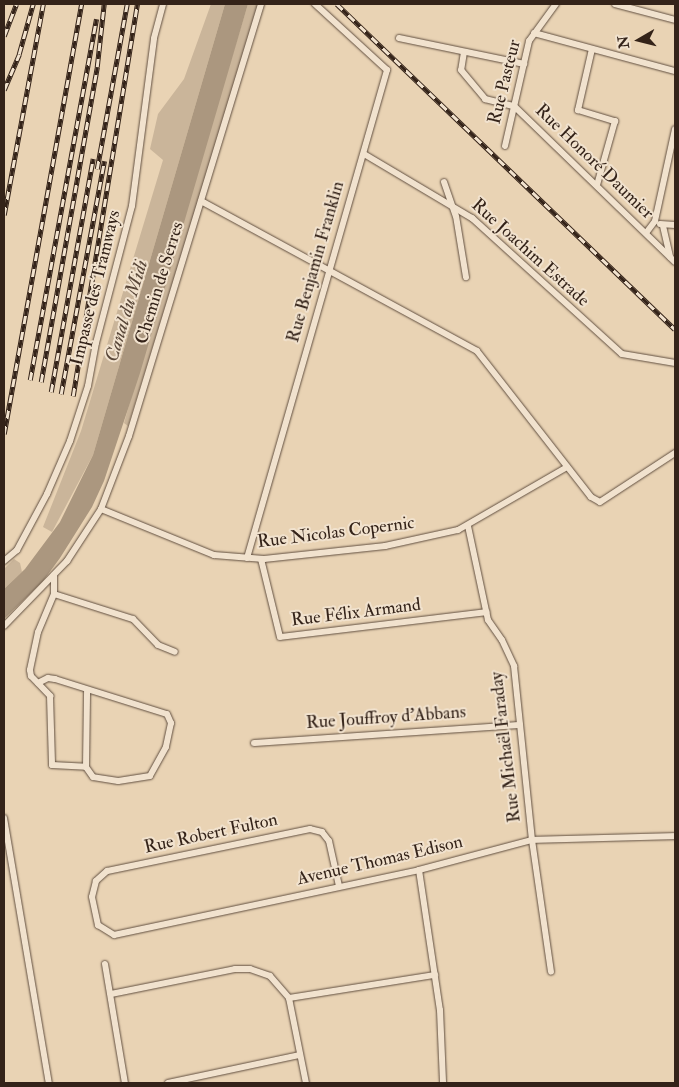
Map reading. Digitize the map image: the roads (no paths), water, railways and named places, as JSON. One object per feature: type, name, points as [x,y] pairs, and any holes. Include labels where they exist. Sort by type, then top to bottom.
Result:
[{"type":"street","name":"Impasse des Tramways","points":[[4,562],[17,550],[43,503],[70,441],[88,386],[96,343],[132,206],[154,38],[163,4]]},
{"type":"street","name":"Chemin de Serres","points":[[4,626],[67,561],[101,508],[129,436],[261,4]]},
{"type":"street","name":"Rue Benjamin Franklin","points":[[247,558],[387,70],[315,4]]},
{"type":"street","name":"Rue Pasteur","points":[[505,146],[524,64],[534,33],[556,4]]},
{"type":"street","points":[[615,4],[675,20]]},
{"type":"street","points":[[534,33],[675,72]]},
{"type":"street","points":[[400,38],[524,64]]},
{"type":"street","points":[[592,49],[578,110],[615,121],[597,185]]},
{"type":"street","points":[[464,52],[461,70],[484,99],[514,106]]},
{"type":"street","name":"Rue Honoré Daumier","points":[[514,106],[673,259]]},
{"type":"street","points":[[646,233],[655,221],[675,129]]},
{"type":"street","name":"Rue Joachim Estrade","points":[[364,154],[454,205],[472,218],[612,347],[631,358],[675,363]]},
{"type":"street","points":[[666,165],[675,165]]},
{"type":"street","points":[[444,182],[454,205],[466,277]]},
{"type":"street","points":[[201,201],[477,351],[591,497],[600,502],[675,453]]},
{"type":"street","points":[[655,221],[663,226],[675,225]]},
{"type":"street","points":[[663,226],[673,259]]},
{"type":"street","name":"Rue Nicolas Copernic","points":[[101,508],[214,555],[261,559],[384,546],[468,526],[567,467]]},
{"type":"street","name":"Rue Michaël Faraday","points":[[468,526],[486,612],[514,666],[532,840],[551,972]]},
{"type":"street","name":"Rue Félix Armand","points":[[261,559],[280,637],[486,612]]},
{"type":"street","points":[[54,575],[54,594],[38,632],[30,670],[31,676],[50,696],[52,765],[86,767]]},
{"type":"street","points":[[54,594],[133,619],[158,646],[175,652]]},
{"type":"street","points":[[38,683],[48,678],[167,714],[171,722],[166,747],[150,776],[118,781],[93,777],[86,767],[86,691]]},
{"type":"street","name":"Rue Jouffroy d'Abbans","points":[[254,743],[519,725]]},
{"type":"street","points":[[4,818],[49,1083]]},
{"type":"street","name":"Rue Robert Fulton","points":[[98,925],[92,897],[96,881],[107,871],[310,829],[322,832],[329,841],[339,886]]},
{"type":"street","name":"Avenue Thomas Edison","points":[[98,925],[114,935],[130,933],[419,870],[532,840],[675,836]]},
{"type":"street","points":[[419,870],[435,975],[443,1083]]},
{"type":"street","points":[[105,964],[125,1083]]},
{"type":"street","points":[[111,994],[235,968],[250,969],[270,976],[289,998],[306,1083]]},
{"type":"street","points":[[289,998],[435,975]]},
{"type":"street","points":[[168,1083],[300,1055]]},
{"type":"railway","points":[[4,36],[16,4]]},
{"type":"railway","points":[[4,90],[19,54],[33,4]]},
{"type":"railway","points":[[4,215],[43,4]]},
{"type":"railway","points":[[4,434],[81,4]]},
{"type":"railway","points":[[41,382],[97,67],[104,4]]},
{"type":"railway","points":[[97,169],[127,4]]},
{"type":"railway","points":[[73,396],[137,4]]},
{"type":"railway","points":[[337,4],[675,329]]},
{"type":"railway","points":[[30,380],[96,19]]},
{"type":"railway","points":[[51,392],[93,159]]},
{"type":"railway","points":[[61,394],[104,161]]},
{"type":"water label","name":"Canal du Midi","points":[[127,311]]}]
